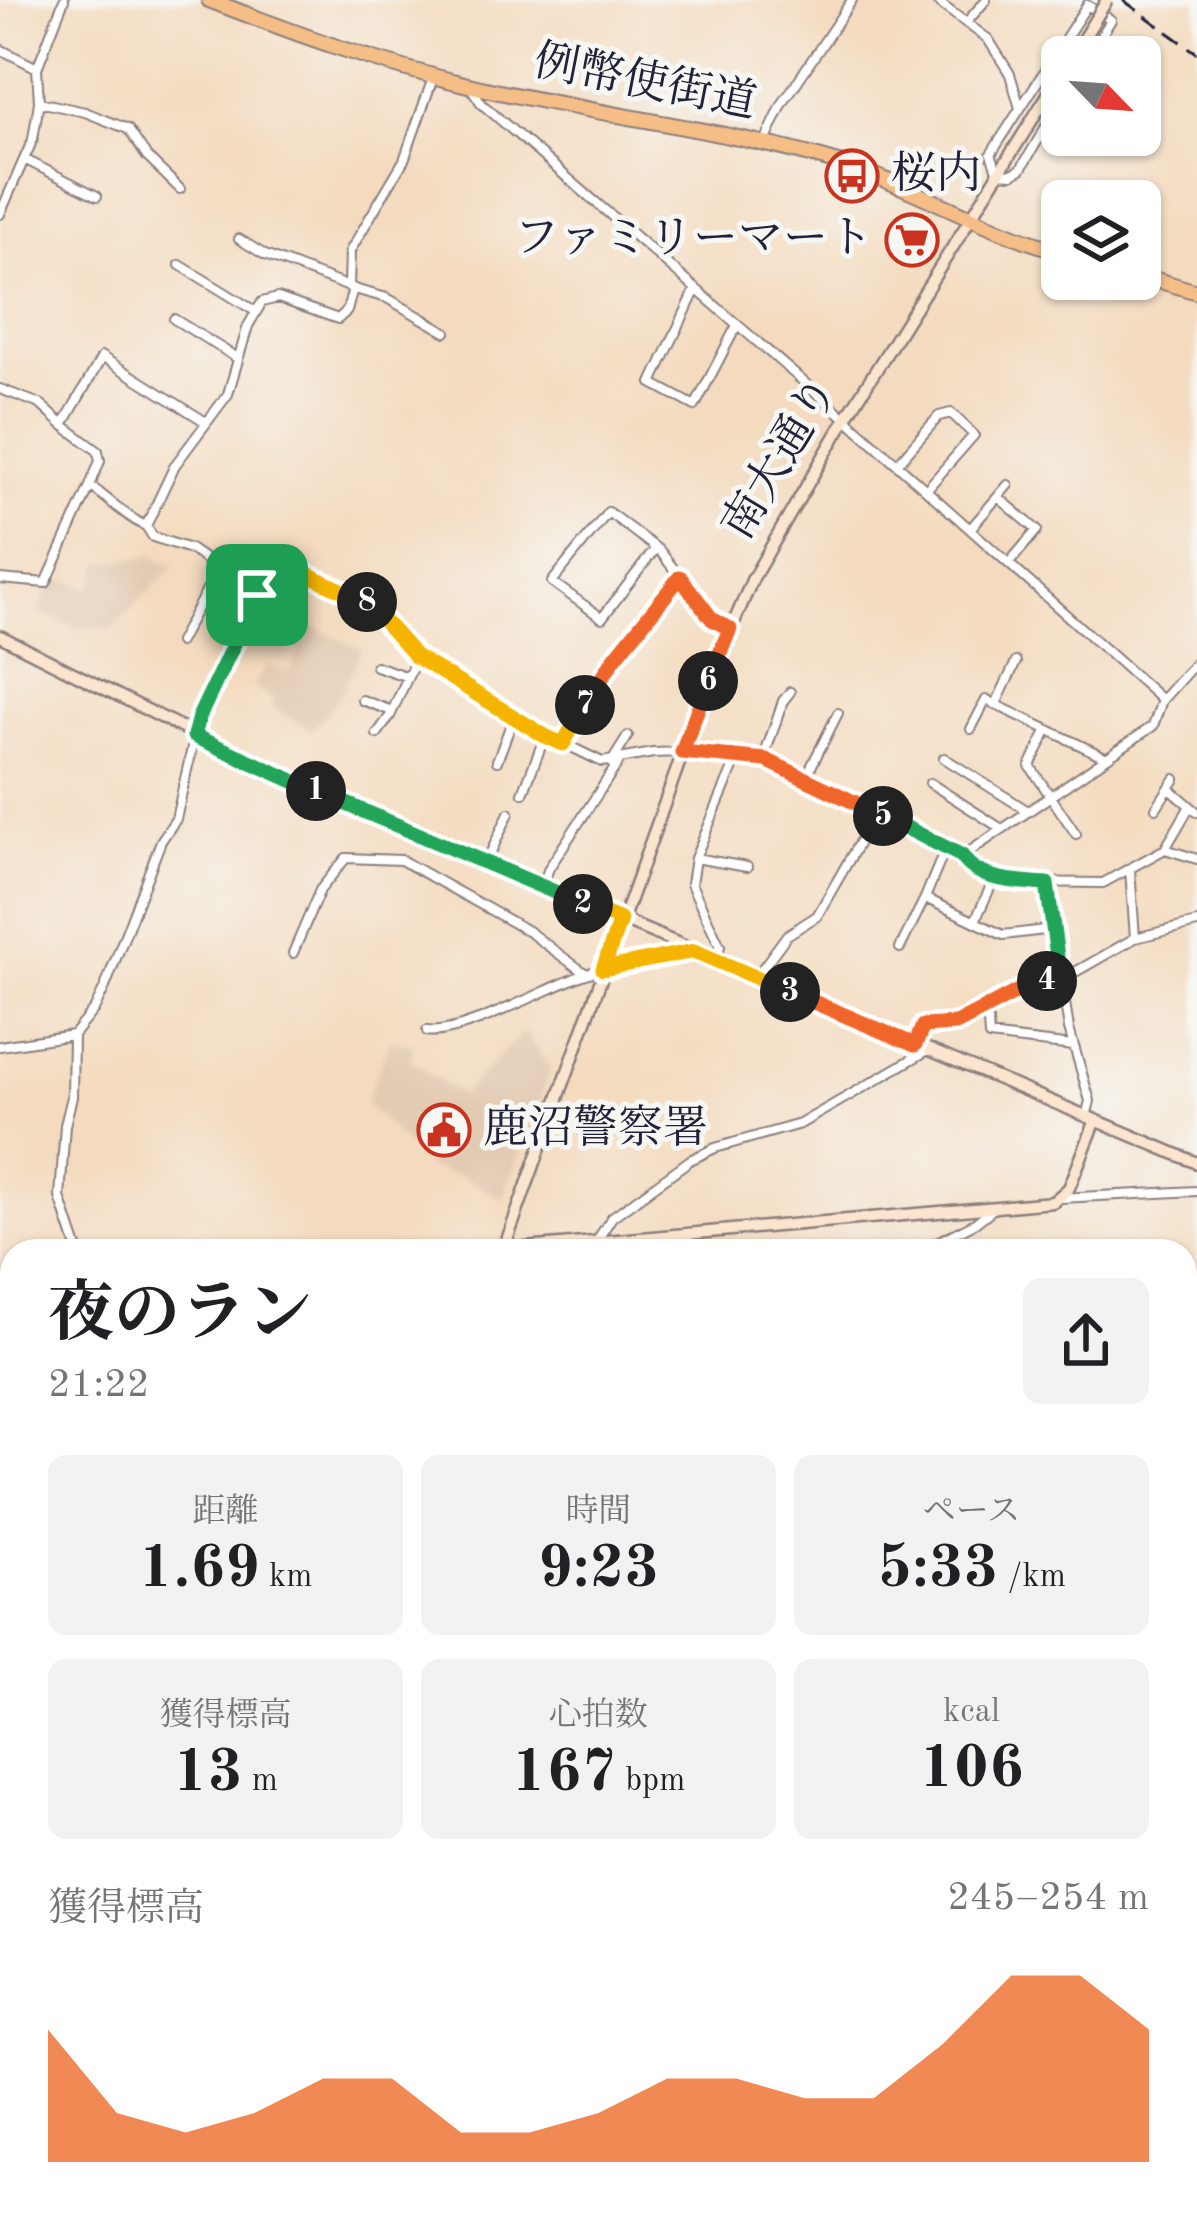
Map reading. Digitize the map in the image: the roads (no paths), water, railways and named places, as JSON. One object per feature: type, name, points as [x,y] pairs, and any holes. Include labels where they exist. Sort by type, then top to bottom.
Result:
[{"type":"highway","name":"例幣使街道","points":[[209,0],[337,49],[434,76],[764,144],[858,169],[1041,244]]},
{"type":"highway","points":[[1161,281],[1197,292]]},
{"type":"street","points":[[0,214],[37,124],[37,68],[64,0]]},
{"type":"street","points":[[764,144],[783,103],[852,0]]},
{"type":"street","points":[[935,0],[988,39],[1010,74],[1020,108]]},
{"type":"street","points":[[966,23],[986,0]]},
{"type":"street","points":[[1085,36],[1107,0]]},
{"type":"street","points":[[1068,36],[1088,5],[1111,20],[1101,36]]},
{"type":"street","points":[[0,49],[37,68]]},
{"type":"street","points":[[146,526],[175,465],[228,394],[255,311],[266,299],[338,319],[347,311],[350,251],[404,160],[434,76]]},
{"type":"street","points":[[1041,76],[991,154],[998,173],[1017,173],[1041,137]]},
{"type":"street","points":[[469,85],[482,104],[846,418],[1162,700]]},
{"type":"street","points":[[39,102],[86,112],[128,129],[147,157],[180,189]]},
{"type":"street","name":"南大通り","points":[[504,1239],[730,629],[774,538],[1041,106]]},
{"type":"street","points":[[26,160],[98,196]]},
{"type":"street","points":[[239,239],[265,255],[387,298],[446,332]]},
{"type":"street","points":[[180,266],[255,311]]},
{"type":"street","points":[[696,290],[652,383],[694,406],[737,324]]},
{"type":"street","points":[[174,319],[237,358]]},
{"type":"street","points":[[63,425],[102,357],[206,422]]},
{"type":"street","points":[[0,389],[40,404],[98,451],[100,461],[46,583],[0,579]]},
{"type":"street","points":[[897,464],[939,416],[951,413],[974,435],[926,490]]},
{"type":"street","points":[[970,529],[1008,485]]},
{"type":"street","points":[[90,486],[146,526],[153,537],[190,550],[257,595]]},
{"type":"street","points":[[998,497],[1037,530],[1009,564]]},
{"type":"street","points":[[656,548],[602,618],[552,582],[608,512],[656,548],[712,619],[730,629]]},
{"type":"street","points":[[74,1239],[60,1197],[65,1125],[72,1097],[73,1035],[95,1009],[161,842],[176,819],[199,717],[257,595],[286,564],[370,604],[417,657],[563,744],[615,762],[682,752],[763,760],[946,847],[968,865],[995,877],[1047,884],[1103,883],[1165,849],[1194,809],[1172,783],[1156,808]]},
{"type":"street","points":[[179,643],[217,571]]},
{"type":"street","points":[[563,744],[614,659],[680,577]]},
{"type":"street","points":[[0,636],[194,736],[1197,1163]]},
{"type":"street","points":[[377,734],[417,657]]},
{"type":"street","points":[[962,856],[1153,726],[1162,700],[1197,661]]},
{"type":"street","points":[[996,704],[1016,662]]},
{"type":"street","points":[[376,666],[408,677]]},
{"type":"street","points":[[763,760],[790,692]]},
{"type":"street","points":[[362,700],[392,711]]},
{"type":"street","points":[[971,729],[986,700],[1107,758]]},
{"type":"street","points":[[805,779],[838,712]]},
{"type":"street","points":[[497,761],[513,718]]},
{"type":"street","points":[[1045,735],[1030,766],[1076,834]]},
{"type":"street","points":[[523,793],[545,736]]},
{"type":"street","points":[[542,887],[628,736]]},
{"type":"street","points":[[716,960],[720,946],[691,884],[695,858],[737,756]]},
{"type":"street","points":[[944,758],[1028,811]]},
{"type":"street","points":[[930,783],[1002,829]]},
{"type":"street","points":[[756,977],[787,935],[817,916],[876,813]]},
{"type":"street","points":[[486,863],[509,814]]},
{"type":"street","points":[[900,948],[946,847]]},
{"type":"street","points":[[1165,849],[1197,859]]},
{"type":"street","points":[[292,952],[320,890],[346,857],[401,860],[528,931],[586,974]]},
{"type":"street","points":[[695,858],[747,867]]},
{"type":"street","points":[[1130,869],[1135,938]]},
{"type":"street","points":[[975,921],[995,877]]},
{"type":"street","points":[[1047,884],[1060,978],[1091,1119],[1069,1188],[1060,1198]]},
{"type":"street","points":[[925,898],[1003,935],[1053,929]]},
{"type":"street","points":[[915,1045],[923,1026],[956,1024],[1135,938],[1197,923]]},
{"type":"street","points":[[427,1031],[459,1030],[586,974],[694,951]]},
{"type":"street","points":[[987,1010],[989,1036],[1073,1046]]},
{"type":"street","points":[[0,1046],[73,1035]]},
{"type":"street","points":[[598,1239],[613,1216],[690,1160],[715,1148],[800,1124],[928,1050]]},
{"type":"street","points":[[641,1239],[1045,1204],[1060,1198],[1197,1191]]},
{"type":"street","points":[[943,1239],[994,1208]]},
{"type":"railway","points":[[1123,0],[1197,53]]},
{"type":"place","name":"桜内","points":[[852,176]]},
{"type":"place","name":"ファミリーマート","points":[[912,240]]},
{"type":"place","name":"鹿沼警察署","points":[[444,1130]]}]
